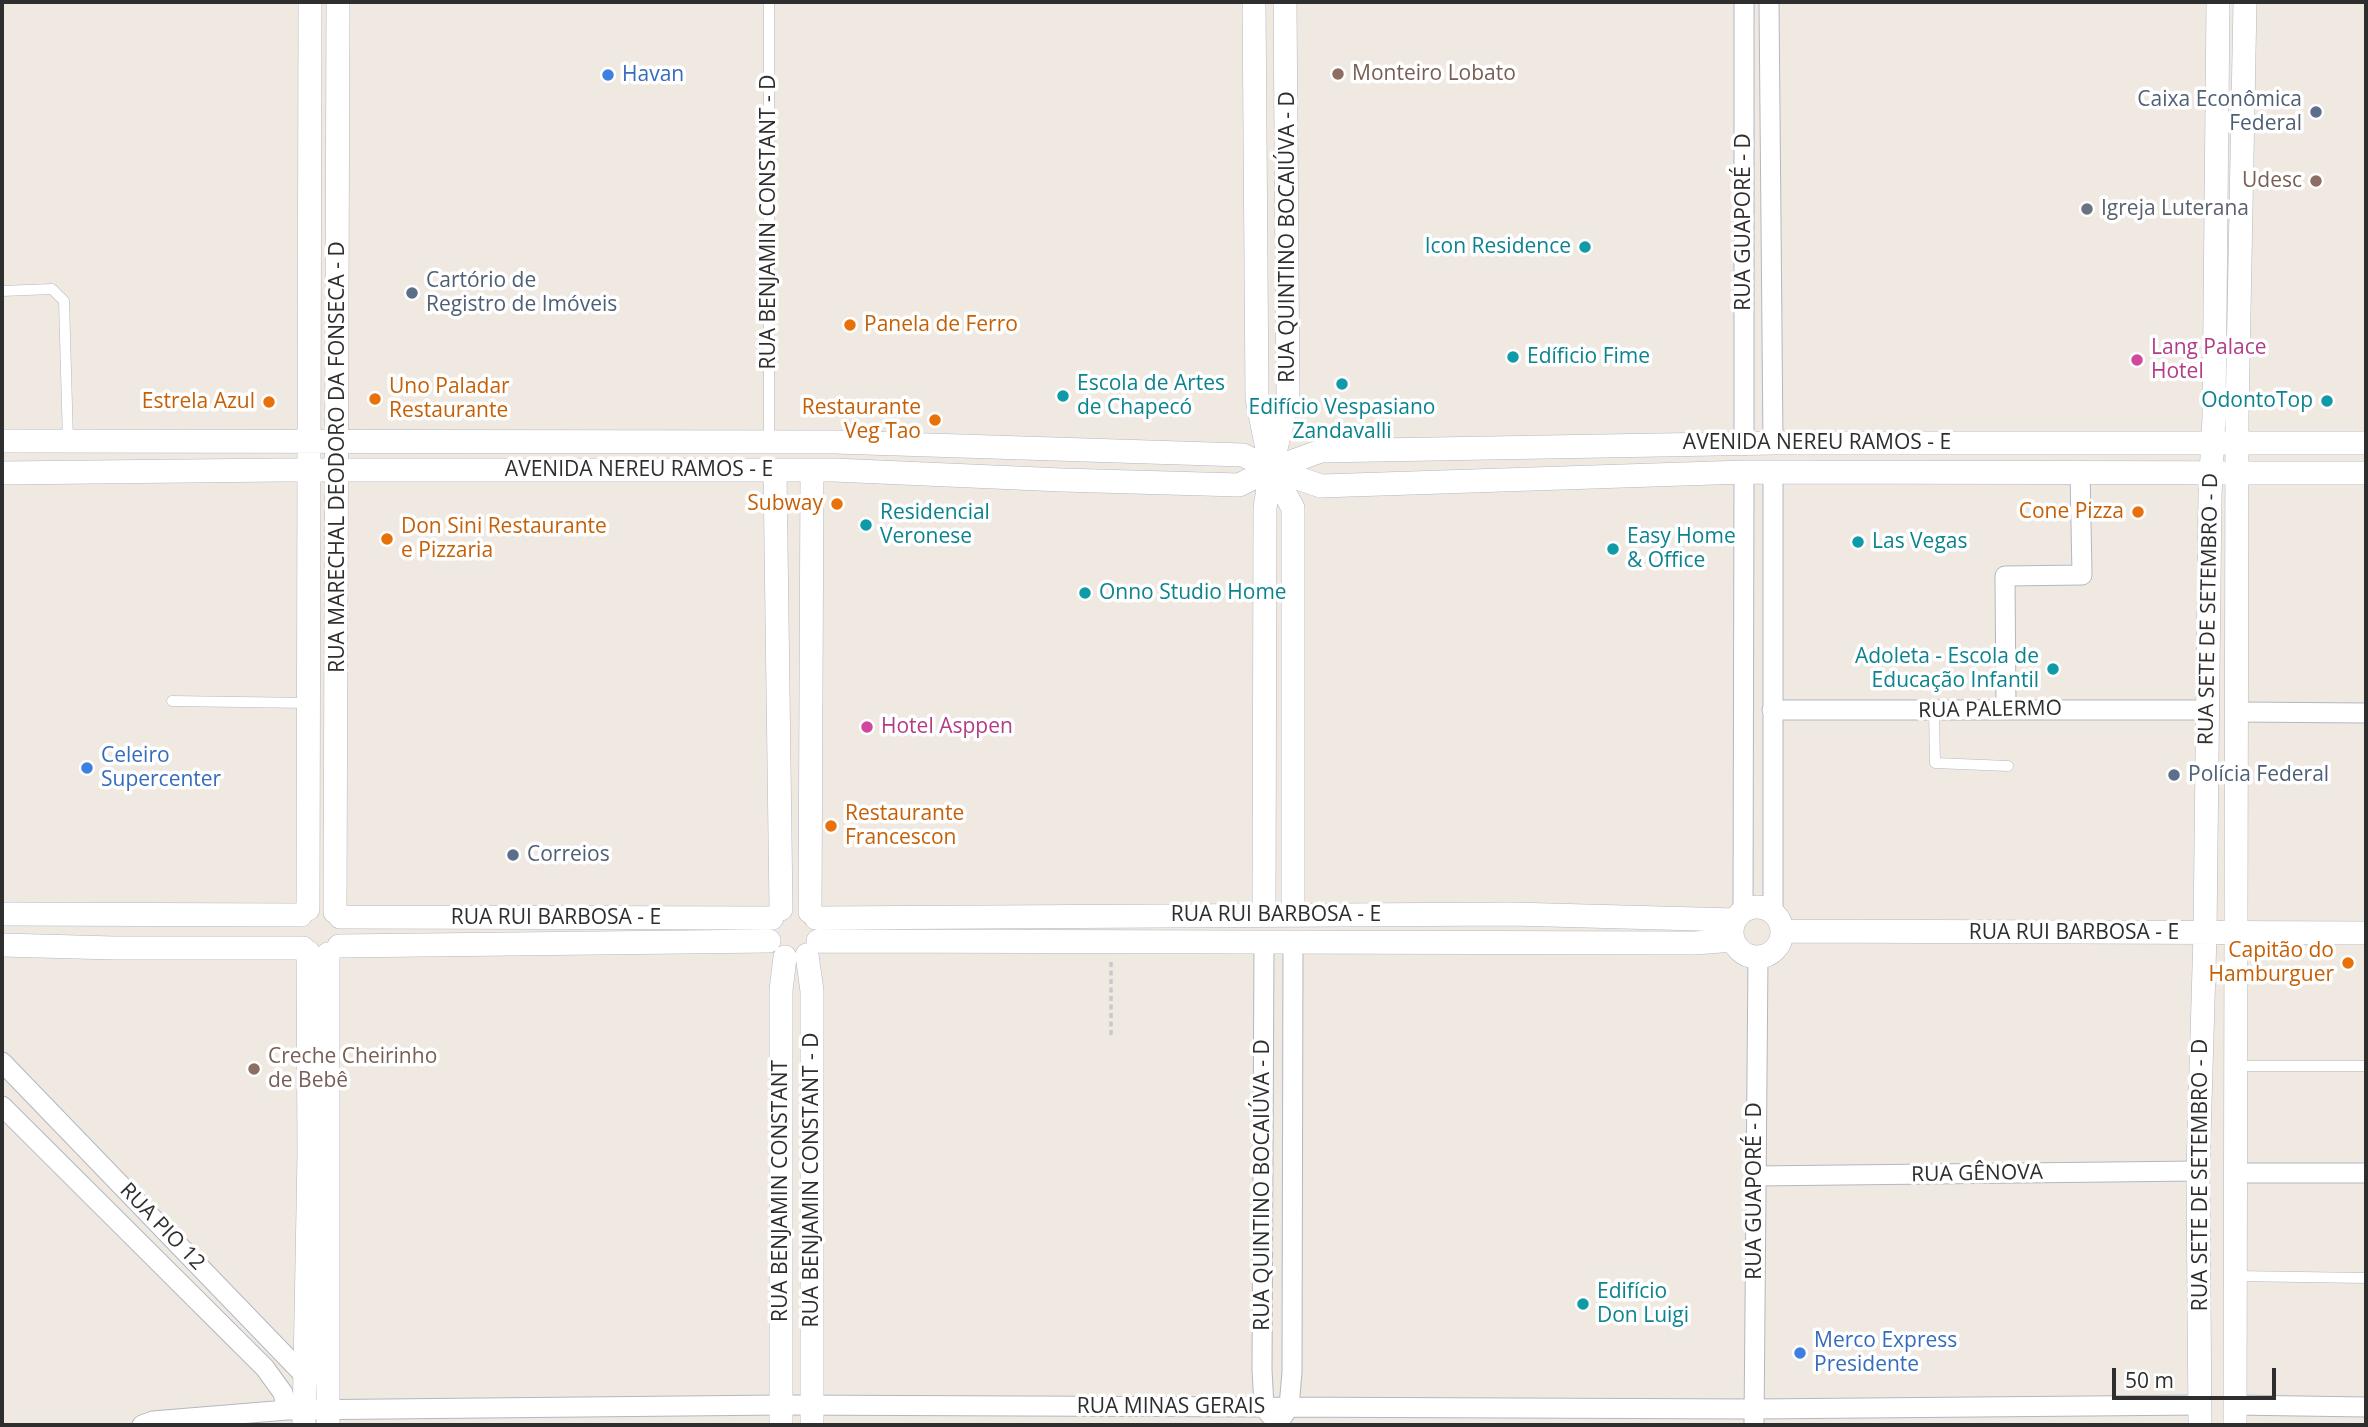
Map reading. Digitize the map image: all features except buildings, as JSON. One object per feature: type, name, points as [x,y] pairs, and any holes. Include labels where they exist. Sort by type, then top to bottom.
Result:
[{"type":"street","name":"RUA MARECHAL DEODORO DA FONSECA - D","points":[[304,912],[309,703],[310,2]]},
{"type":"street","name":"RUA MARECHAL DEODORO DA FONSECA - D","points":[[338,2],[338,914]]},
{"type":"street","name":"RUA QUINTINO BOCAIÚVA - D","points":[[1254,2],[1257,399],[1271,469],[1293,508],[1293,914]]},
{"type":"street","name":"RUA QUINTINO BOCAIÚVA - D","points":[[1264,914],[1265,508],[1271,469],[1289,399],[1285,2]]},
{"type":"street","name":"RUA GUAPORÉ - D","points":[[1744,2],[1744,443]]},
{"type":"street","name":"RUA GUAPORÉ - D","points":[[1769,2],[1773,443]]},
{"type":"street","name":"RUA SETE DE SETEMBRO - D","points":[[2200,1415],[2198,1171],[2205,934],[2218,2]]},
{"type":"street","name":"RUA SETE DE SETEMBRO - D","points":[[2234,1415],[2238,443],[2245,2]]},
{"type":"street","points":[[1744,372],[1772,372]]},
{"type":"street","name":"AVENIDA NEREU RAMOS - E","points":[[2,442],[835,442],[1243,455],[1271,469],[1321,486],[1744,472],[2366,473]]},
{"type":"street","name":"AVENIDA NEREU RAMOS - E","points":[[2,473],[812,470],[1239,485],[1271,469],[1321,451],[1744,443],[2366,443]]},
{"type":"street","points":[[775,471],[776,914],[768,925],[795,949],[820,934],[813,915],[812,470]]},
{"type":"street","points":[[1744,472],[1737,924],[1739,950],[1747,956],[1758,957],[1767,955],[1780,941],[1772,866],[1773,472]]},
{"type":"street","points":[[2006,709],[2005,576],[2082,575],[2080,472]]},
{"type":"street","points":[[776,534],[811,533]]},
{"type":"street","points":[[1744,563],[1773,563]]},
{"type":"street","name":"RUA PALERMO","points":[[1772,710],[2208,710]]},
{"type":"street","points":[[2238,712],[2366,713]]},
{"type":"street","points":[[2,914],[304,912],[317,906],[327,907],[338,914],[344,926],[344,937],[319,950]]},
{"type":"street","name":"RUA RUI BARBOSA - E","points":[[338,914],[776,914],[796,906],[813,915],[1512,914],[1737,924]]},
{"type":"street","points":[[1737,924],[1752,908],[1777,922]]},
{"type":"street","points":[[304,912],[296,926],[296,938],[319,950]]},
{"type":"street","name":"RUA RUI BARBOSA - E","points":[[1777,922],[2205,934],[2366,933]]},
{"type":"street","name":"RUA RUI BARBOSA - E","points":[[2,944],[319,950],[795,949],[1111,942],[1695,943],[1737,924]]},
{"type":"street","name":"RUA QUINTINO BOCAIÚVA - D","points":[[1264,942],[1264,1407]]},
{"type":"street","name":"RUA QUINTINO BOCAIÚVA - D","points":[[1289,1407],[1293,1258],[1293,943]]},
{"type":"street","name":"RUA BENJAMIN CONSTANT","points":[[781,1415],[781,990],[795,949]]},
{"type":"street","name":"RUA BENJAMIN CONSTANT - D","points":[[795,949],[812,991],[812,1415]]},
{"type":"street","points":[[319,950],[319,1154],[329,1375],[328,1418]]},
{"type":"street","name":"RUA GUAPORÉ - D","points":[[1754,1417],[1758,957]]},
{"type":"street","name":"RUA PIO 12","points":[[2,1062],[304,1375]]},
{"type":"street","points":[[18,1123],[40,1101]]},
{"type":"street","name":"RUA PIO 12","points":[[2,1106],[265,1368],[298,1415]]},
{"type":"street","points":[[298,1415],[304,1375],[319,1154]]},
{"type":"street","points":[[781,1166],[812,1166]]},
{"type":"street","name":"RUA GÊNOVA","points":[[1755,1176],[2198,1171]]},
{"type":"street","points":[[2236,1173],[2366,1173]]},
{"type":"street","points":[[1263,1258],[1293,1258]]},
{"type":"street","points":[[304,1375],[329,1375]]},
{"type":"street","points":[[1264,1407],[1277,1425],[1289,1407]]},
{"type":"street","name":"RUA MINAS GERAIS","points":[[142,1425],[153,1421],[298,1415],[328,1418],[812,1415],[1264,1407],[1754,1417],[2200,1415]]},
{"type":"street","points":[[2234,1415],[2366,1407]]},
{"type":"lane","name":"RUA BENJAMIN CONSTANT - D","points":[[769,2],[769,442]]},
{"type":"lane","points":[[2,291],[52,289],[64,301],[68,442]]},
{"type":"lane","points":[[172,701],[309,703]]},
{"type":"lane","points":[[1934,710],[1935,764],[2008,766]]},
{"type":"lane","points":[[2234,1066],[2366,1066]]},
{"type":"lane","points":[[2235,1276],[2366,1278]]},
{"type":"path","points":[[1111,942],[1111,1037]]},
{"type":"place","name":"Monteiro Lobato","points":[[1338,74]]},
{"type":"place","name":"Havan","points":[[608,75]]},
{"type":"place","name":"Caixa Econômica Federal","points":[[2316,112]]},
{"type":"place","name":"Udesc","points":[[2316,181]]},
{"type":"place","name":"Igreja Luterana","points":[[2087,209]]},
{"type":"place","name":"Icon Residence","points":[[1585,247]]},
{"type":"place","name":"Cartório de Registro de Imóveis","points":[[412,293]]},
{"type":"place","name":"Panela de Ferro","points":[[850,325]]},
{"type":"place","name":"Edíficio Fime","points":[[1513,357]]},
{"type":"place","name":"Lang Palace Hotel","points":[[2137,360]]},
{"type":"place","name":"Edifício Vespasiano Zandavalli","points":[[1342,384]]},
{"type":"place","name":"Escola de Artes de Chapecó","points":[[1063,396]]},
{"type":"place","name":"Uno Paladar Restaurante","points":[[375,399]]},
{"type":"place","name":"OdontoTop","points":[[2327,401]]},
{"type":"place","name":"Estrela Azul","points":[[269,402]]},
{"type":"place","name":"Restaurante Veg Tao","points":[[935,420]]},
{"type":"place","name":"Subway","points":[[837,504]]},
{"type":"place","name":"Cone Pizza","points":[[2138,512]]},
{"type":"place","name":"Residencial Veronese","points":[[866,525]]},
{"type":"place","name":"Don Sini Restaurante e Pizzaria","points":[[387,539]]},
{"type":"place","name":"Las Vegas","points":[[1858,542]]},
{"type":"place","name":"Easy Home & Office","points":[[1613,549]]},
{"type":"place","name":"Onno Studio Home","points":[[1085,593]]},
{"type":"place","name":"Adoleta - Escola de Educação Infantil","points":[[2053,669]]},
{"type":"place","name":"Hotel Asppen","points":[[867,727]]},
{"type":"place","name":"Celeiro Supercenter","points":[[87,768]]},
{"type":"place","name":"Polícia Federal","points":[[2174,775]]},
{"type":"place","name":"Restaurante Francescon","points":[[831,826]]},
{"type":"place","name":"Correios","points":[[513,855]]},
{"type":"place","name":"Capitão do Hamburguer","points":[[2348,963]]},
{"type":"place","name":"Creche Cheirinho de Bebê","points":[[254,1069]]},
{"type":"place","name":"Edifício Don Luigi","points":[[1583,1304]]},
{"type":"place","name":"Merco Express Presidente","points":[[1800,1353]]}]
